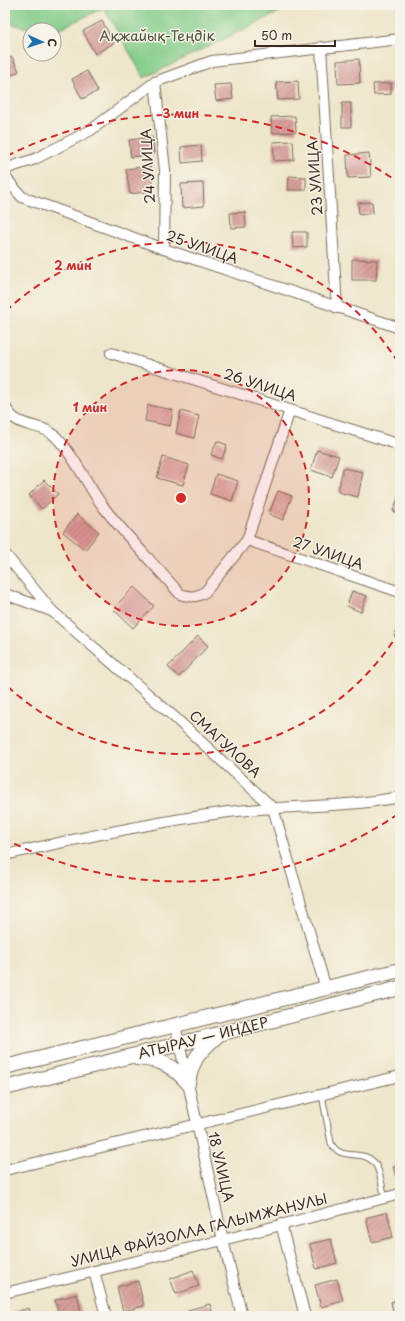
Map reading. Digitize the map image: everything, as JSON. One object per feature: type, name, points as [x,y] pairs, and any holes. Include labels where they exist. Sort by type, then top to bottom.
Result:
[{"type":"main road","name":"АТЫРАУ — ИНДЕР","points":[[5,1067],[175,1024],[326,989],[400,970]]},
{"type":"main road","name":"АТЫРАУ — ИНДЕР","points":[[5,1088],[400,988]]},
{"type":"main road","points":[[188,1083],[194,1060],[201,1050],[218,1034]]},
{"type":"main road","points":[[127,1057],[146,1059],[168,1064],[188,1083]]},
{"type":"street","points":[[5,169],[35,159],[91,130],[155,82],[212,61],[321,47],[400,39]]},
{"type":"street","name":"23 УЛИЦА","points":[[321,47],[337,308]]},
{"type":"street","name":"24 УЛИЦА","points":[[155,82],[165,170],[164,249]]},
{"type":"street","name":"25 УЛИЦА","points":[[5,177],[22,196],[164,249],[400,328]]},
{"type":"street","name":"26 УЛИЦА","points":[[111,353],[400,445]]},
{"type":"street","points":[[5,406],[10,416],[15,420],[56,436],[72,456],[86,483],[104,509],[180,594],[189,596],[198,596],[205,592],[246,540],[290,410]]},
{"type":"street","name":"27 УЛИЦА","points":[[246,540],[400,592]]},
{"type":"street","points":[[5,554],[52,611]]},
{"type":"street","name":"СМАГУЛОВА","points":[[5,594],[52,611],[172,715],[273,808]]},
{"type":"street","points":[[5,856],[147,824],[273,808],[372,802],[400,797]]},
{"type":"street","points":[[273,808],[326,989]]},
{"type":"street","name":"18 УЛИЦА","points":[[175,1024],[223,1240],[242,1316]]},
{"type":"street","points":[[5,1170],[198,1126],[400,1076]]},
{"type":"street","name":"УЛИЦА ФАЙЗОЛЛА ГАЛЫМЖАНУЛЫ","points":[[5,1293],[223,1240],[400,1194]]},
{"type":"street","points":[[281,1224],[305,1316]]},
{"type":"street","points":[[94,1271],[106,1316]]},
{"type":"lane","points":[[322,1095],[331,1143],[334,1149],[339,1153],[366,1156],[372,1160],[376,1166],[385,1198]]},
{"type":"green space","name":"Ақжайық-Теңдік","points":[[5,5],[294,5],[144,78],[104,8],[62,27],[62,22],[22,22],[22,26],[5,22]]},
{"type":"building","points":[[102,21],[114,43],[95,54],[83,31]]},
{"type":"building","points":[[12,57],[19,71],[5,79],[5,60]]},
{"type":"building","points":[[359,59],[360,83],[338,84],[337,61]]},
{"type":"building","points":[[87,71],[98,91],[82,99],[72,79]]},
{"type":"building","points":[[298,81],[299,99],[278,100],[276,82]]},
{"type":"building","points":[[391,83],[391,94],[374,95],[373,84]]},
{"type":"building","points":[[231,84],[233,99],[216,101],[214,85]]},
{"type":"building","points":[[342,103],[351,103],[351,127],[342,127]]},
{"type":"building","points":[[295,116],[296,132],[272,133],[271,117]]},
{"type":"building","points":[[152,137],[154,154],[131,157],[129,140]]},
{"type":"building","points":[[293,141],[294,160],[274,161],[273,142]]},
{"type":"building","points":[[201,145],[202,161],[182,163],[181,147]]},
{"type":"building","points":[[369,153],[371,177],[348,178],[347,155]]},
{"type":"building","points":[[150,166],[153,191],[130,194],[126,169]]},
{"type":"building","points":[[289,176],[306,177],[306,190],[288,190]]},
{"type":"building","points":[[203,183],[204,206],[182,208],[181,184]]},
{"type":"building","points":[[372,202],[373,213],[359,215],[358,203]]},
{"type":"building","points":[[245,212],[246,227],[231,228],[230,213]]},
{"type":"building","points":[[292,232],[307,232],[307,247],[293,248]]},
{"type":"building","points":[[352,259],[377,260],[376,280],[352,280]]},
{"type":"building","points":[[148,405],[173,410],[170,426],[145,421]]},
{"type":"building","points":[[181,411],[199,416],[194,438],[176,433]]},
{"type":"building","points":[[217,441],[227,445],[222,459],[211,455]]},
{"type":"building","points":[[317,450],[339,456],[332,477],[311,470]]},
{"type":"building","points":[[163,457],[189,465],[183,485],[157,478]]},
{"type":"building","points":[[343,468],[363,472],[358,497],[338,492]]},
{"type":"building","points":[[216,474],[238,481],[232,501],[210,494]]},
{"type":"building","points":[[44,480],[58,494],[42,509],[29,495]]},
{"type":"building","points":[[278,491],[292,496],[283,520],[269,514]]},
{"type":"building","points":[[400,493],[400,514],[393,511]]},
{"type":"building","points":[[77,514],[99,532],[85,550],[63,532]]},
{"type":"building","points":[[134,587],[154,606],[133,628],[113,609]]},
{"type":"building","points":[[352,591],[367,596],[361,612],[347,606]]},
{"type":"building","points":[[400,620],[400,638],[394,636]]},
{"type":"building","points":[[198,636],[208,646],[179,677],[168,667]]},
{"type":"building","points":[[400,1165],[400,1179],[397,1180],[393,1167]]},
{"type":"building","points":[[387,1212],[393,1237],[372,1242],[366,1218]]},
{"type":"building","points":[[331,1239],[337,1263],[316,1269],[310,1244]]},
{"type":"building","points":[[193,1270],[199,1286],[176,1294],[170,1279]]},
{"type":"building","points":[[337,1279],[343,1301],[321,1307],[315,1285]]},
{"type":"building","points":[[138,1281],[144,1306],[123,1311],[117,1287]]},
{"type":"building","points":[[77,1294],[82,1316],[59,1316],[55,1300]]},
{"type":"building","points":[[400,1300],[400,1316],[394,1316],[391,1302]]},
{"type":"building","points":[[210,1304],[213,1316],[189,1316],[188,1310]]},
{"type":"building","points":[[29,1308],[31,1316],[9,1316],[8,1314]]}]
